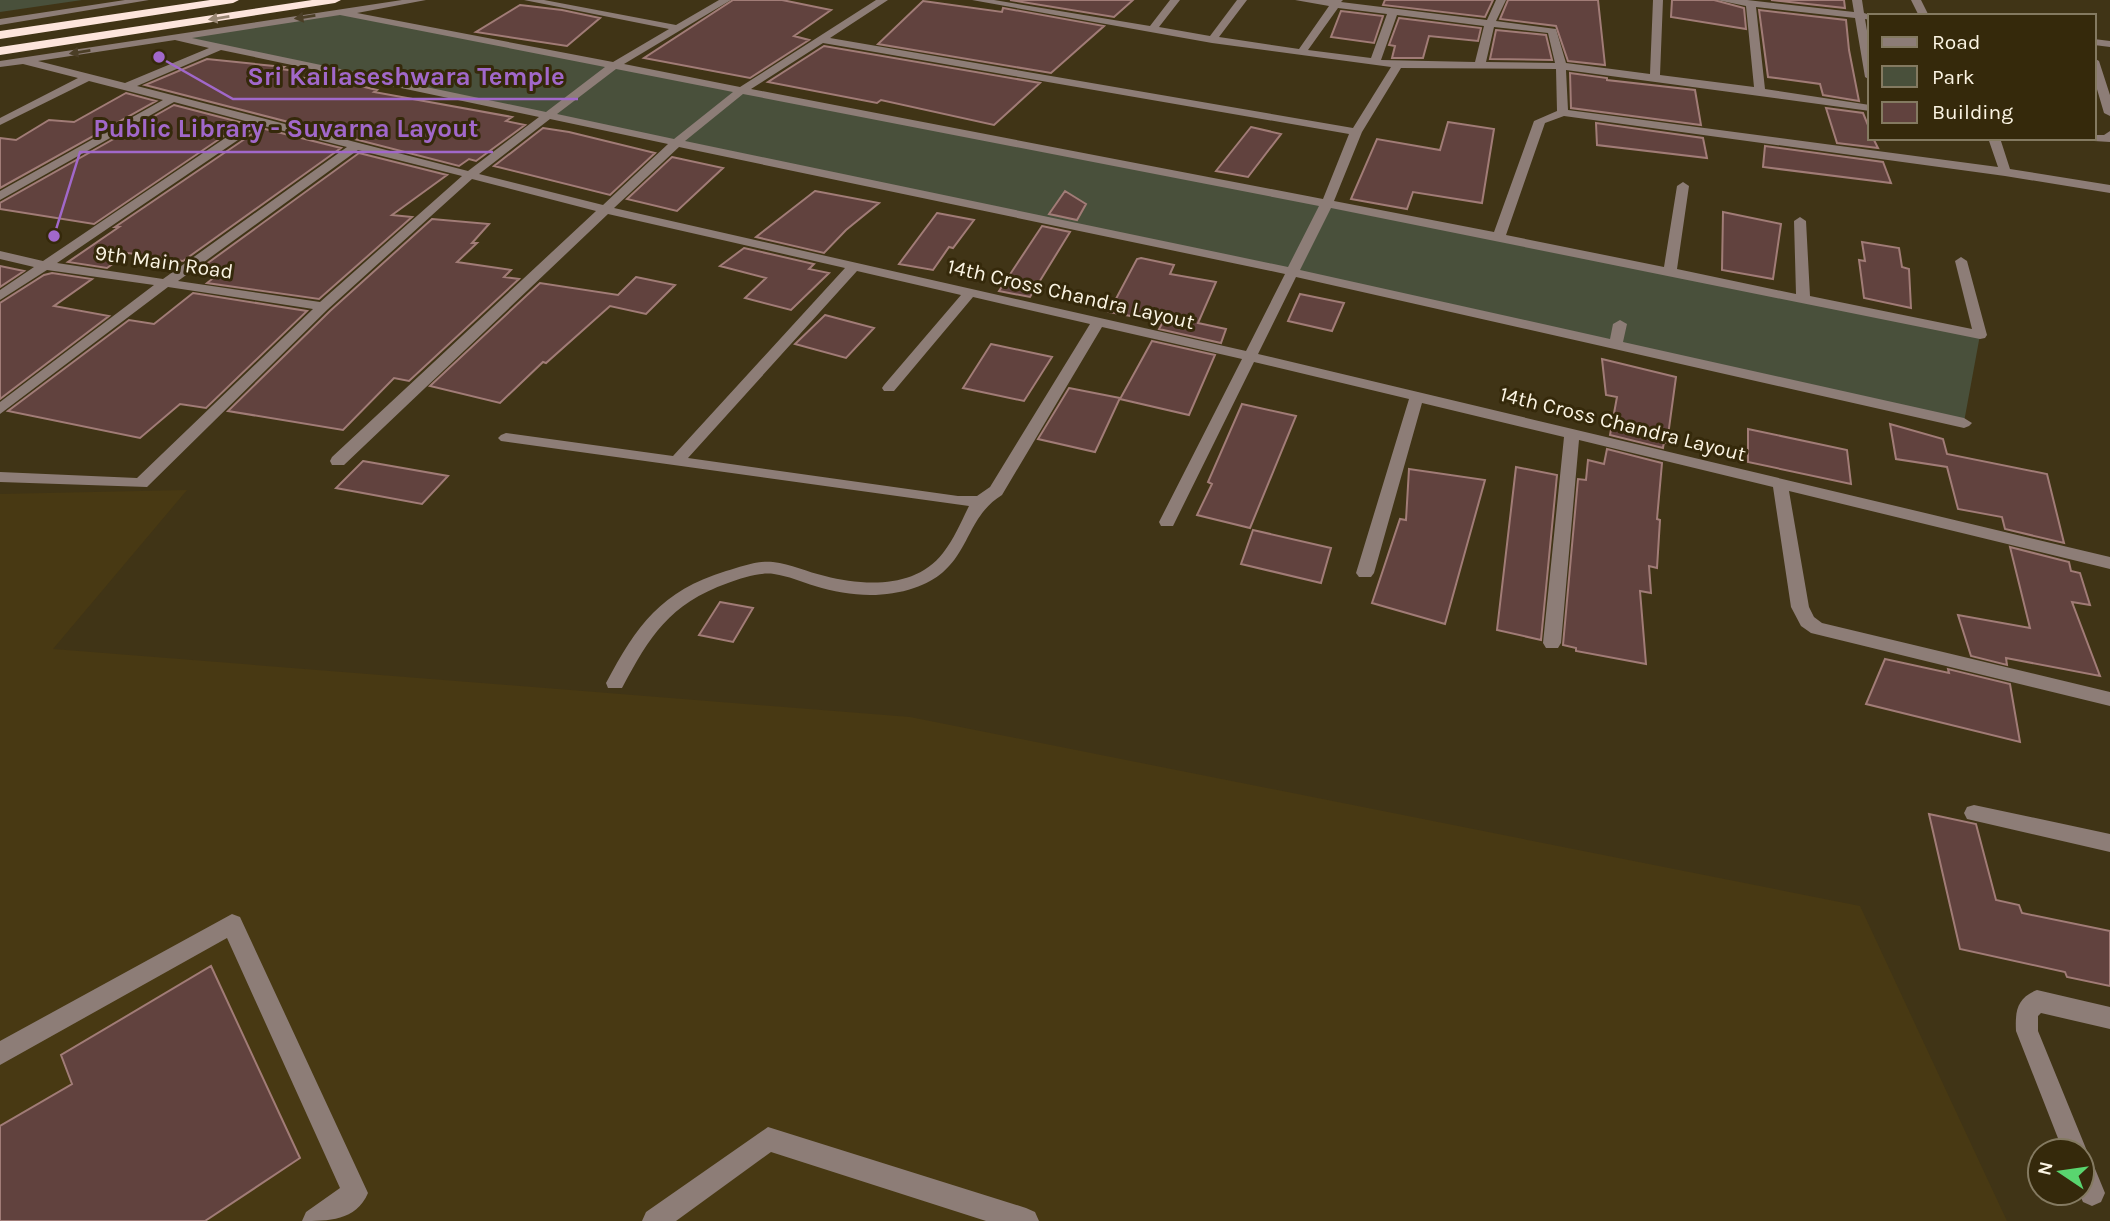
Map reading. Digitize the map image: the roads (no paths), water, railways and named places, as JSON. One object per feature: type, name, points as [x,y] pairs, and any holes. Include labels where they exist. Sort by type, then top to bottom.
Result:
[{"type":"highway","points":[[0,35],[233,0]]},
{"type":"highway","points":[[0,51],[337,6]]},
{"type":"street","points":[[0,22],[144,0]]},
{"type":"street","points":[[0,64],[173,37],[337,6],[421,0]]},
{"type":"street","points":[[529,0],[677,28]]},
{"type":"street","points":[[0,477],[141,483],[323,306],[469,176],[613,66],[726,0]]},
{"type":"street","points":[[338,461],[677,142],[740,91],[883,0]]},
{"type":"street","points":[[977,0],[1212,40],[1398,65],[1561,66],[1868,108]]},
{"type":"street","points":[[1153,30],[1175,0]]},
{"type":"street","points":[[1212,40],[1242,0]]},
{"type":"street","points":[[1300,0],[1336,2],[1552,31],[1561,66],[1563,113]]},
{"type":"street","points":[[1410,12],[1418,0]]},
{"type":"street","points":[[1480,65],[1490,23],[1501,0]]},
{"type":"street","points":[[1654,78],[1658,0]]},
{"type":"street","points":[[1722,0],[1866,17]]},
{"type":"street","points":[[1857,0],[1866,17],[1868,47]]},
{"type":"street","points":[[1302,52],[1336,2]]},
{"type":"street","points":[[1751,4],[1760,91]]},
{"type":"street","points":[[337,6],[613,66],[1327,203],[1980,335],[1961,261]]},
{"type":"street","points":[[1375,62],[1393,10]]},
{"type":"street","points":[[173,37],[548,118],[677,142],[1292,272],[1964,422]]},
{"type":"street","points":[[818,39],[1356,132]]},
{"type":"street","points":[[125,87],[219,47]]},
{"type":"street","name":"14th Cross Chandra Layout","points":[[25,61],[603,209],[1417,396],[2109,566]]},
{"type":"street","points":[[1167,522],[1327,203],[1356,132],[1398,65]]},
{"type":"street","points":[[2096,68],[2110,113]]},
{"type":"street","points":[[0,122],[88,77]]},
{"type":"street","points":[[0,196],[173,99]]},
{"type":"street","points":[[1499,237],[1540,121],[1563,113],[2005,172],[2110,189]]},
{"type":"street","points":[[0,296],[48,266],[258,121]]},
{"type":"street","points":[[1995,140],[2005,172]]},
{"type":"street","points":[[0,409],[166,283],[355,147]]},
{"type":"street","points":[[1670,272],[1683,186]]},
{"type":"street","points":[[1800,221],[1803,299]]},
{"type":"street","name":"9th Main Road","points":[[0,255],[48,266],[323,306]]},
{"type":"street","points":[[676,462],[854,266]]},
{"type":"street","points":[[889,388],[969,293]]},
{"type":"street","points":[[506,438],[958,501],[981,500],[996,491],[1098,322]]},
{"type":"street","points":[[1616,344],[1620,324]]},
{"type":"street","points":[[1366,573],[1417,396]]},
{"type":"street","points":[[1552,643],[1568,498],[1572,434]]},
{"type":"street","points":[[1780,484],[1800,607],[1807,621],[1817,628],[2110,699]]},
{"type":"street","points":[[615,683],[644,631],[673,601],[703,585],[746,571],[772,568],[829,584],[877,590],[914,583],[936,571],[948,558],[981,500]]},
{"type":"street","points":[[1974,813],[2110,844]]},
{"type":"street","points":[[0,1054],[232,923],[355,1193],[314,1221]]},
{"type":"street","points":[[2069,1137],[2027,1031],[2026,1012],[2037,1001],[2110,1018]]},
{"type":"street","points":[[655,1221],[768,1139],[1027,1221]]},
{"type":"place","name":"Sri Kailaseshwara Temple","points":[[159,57]]},
{"type":"place","name":"Public Library - Suvarna Layout","points":[[54,236]]}]
